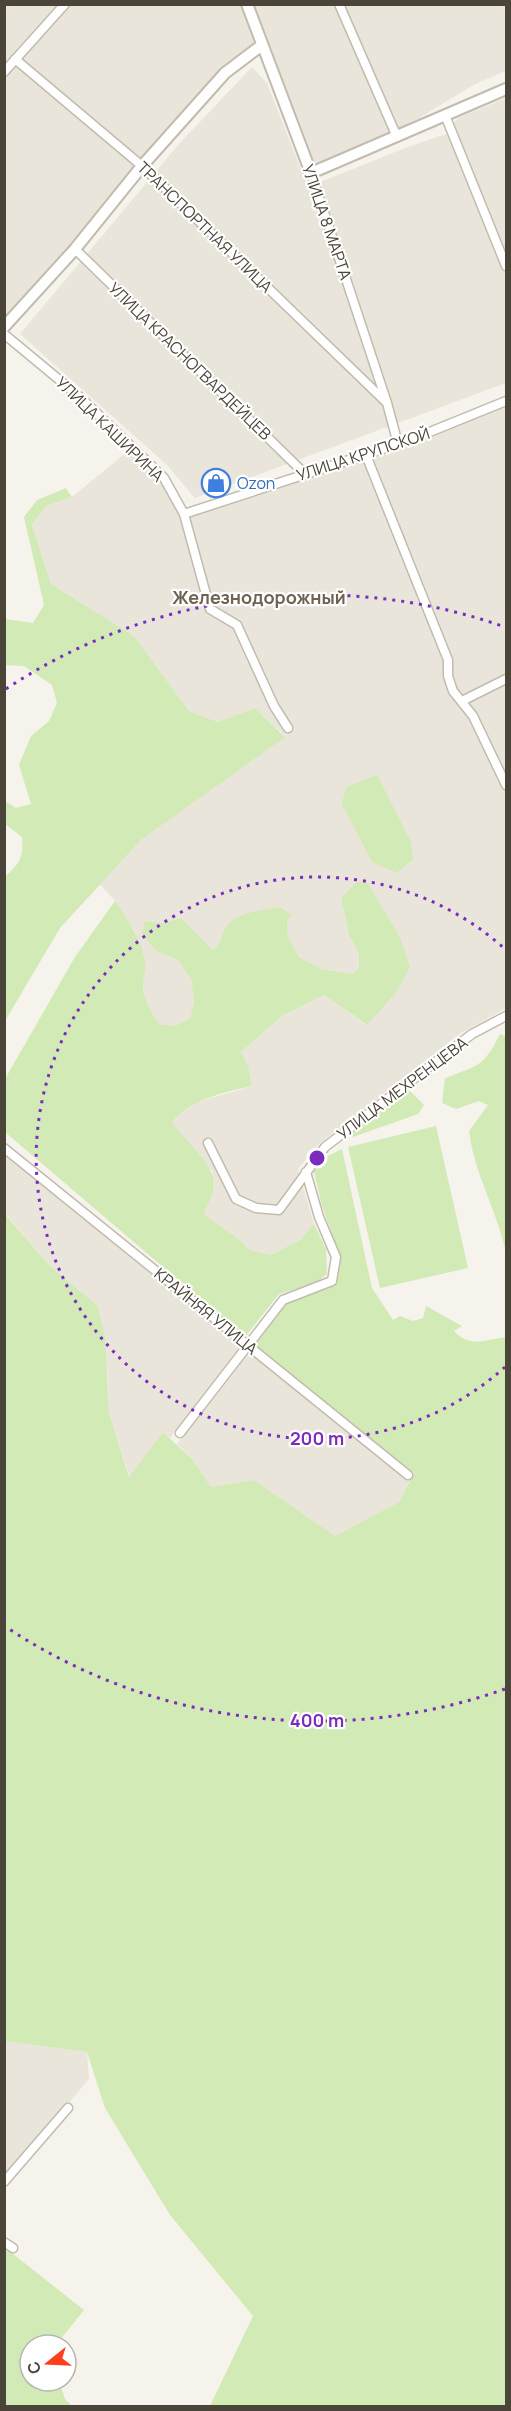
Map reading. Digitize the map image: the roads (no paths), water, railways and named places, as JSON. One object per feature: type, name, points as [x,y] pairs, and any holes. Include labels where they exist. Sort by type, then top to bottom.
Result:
[{"type":"street","points":[[4,72],[65,4]]},
{"type":"street","name":"УЛИЦА 8 МАРТА","points":[[247,4],[311,173],[387,403],[398,444]]},
{"type":"street","points":[[339,4],[397,137]]},
{"type":"street","points":[[4,327],[75,249],[142,166],[225,74],[262,45]]},
{"type":"street","name":"ТРАНСПОРТНАЯ УЛИЦА","points":[[15,59],[142,166],[387,403]]},
{"type":"street","points":[[311,173],[507,89]]},
{"type":"street","points":[[445,115],[507,266]]},
{"type":"street","name":"УЛИЦА КРАСНОГВАРДЕЙЦЕВ","points":[[75,249],[304,473]]},
{"type":"street","name":"УЛИЦА КАШИРИНА","points":[[4,334],[81,397],[150,462],[169,486],[184,514],[210,609],[237,625],[274,706],[288,728]]},
{"type":"street","name":"УЛИЦА КРУПСКОЙ","points":[[184,514],[398,444],[507,401]]},
{"type":"street","points":[[366,454],[448,660],[448,676],[453,691],[473,716],[507,785]]},
{"type":"street","points":[[462,701],[507,679]]},
{"type":"street","name":"УЛИЦА МЕХРЕНЦЕВА","points":[[208,1143],[236,1199],[256,1208],[279,1210],[325,1147],[472,1034],[507,1016]]},
{"type":"street","name":"КРАЙНЯЯ УЛИЦА","points":[[4,1148],[408,1475]]},
{"type":"street","points":[[180,1433],[283,1300],[332,1281],[336,1257],[319,1217],[306,1172]]},
{"type":"street","points":[[4,2182],[68,2108]]},
{"type":"street","points":[[4,2242],[14,2248]]},
{"type":"place","name":"Ozon","points":[[216,483]]},
{"type":"district","name":"Железнодорожный","points":[[259,598]]}]
